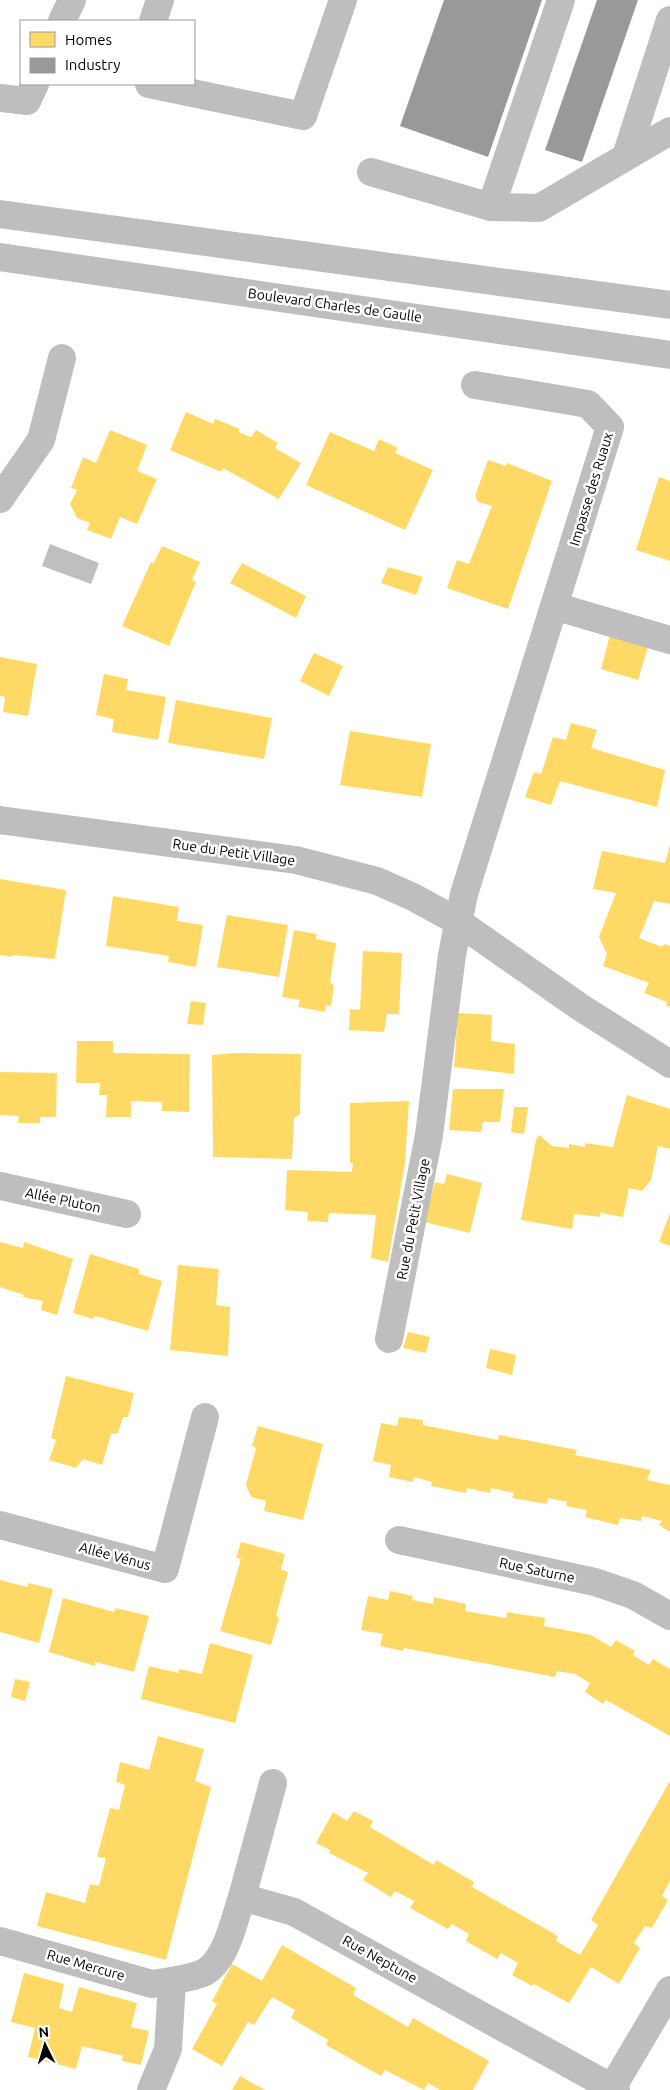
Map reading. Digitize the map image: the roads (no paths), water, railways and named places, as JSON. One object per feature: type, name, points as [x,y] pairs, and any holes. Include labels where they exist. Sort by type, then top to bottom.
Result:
[{"type":"street","points":[[62,20],[72,0]]},
{"type":"street","points":[[153,20],[160,0]]},
{"type":"street","points":[[154,85],[303,116],[343,0]]},
{"type":"street","points":[[491,206],[560,0]]},
{"type":"street","points":[[626,156],[670,20]]},
{"type":"street","points":[[0,98],[27,102],[35,85]]},
{"type":"street","points":[[371,172],[491,206],[539,208],[670,131]]},
{"type":"street","points":[[0,214],[670,305]]},
{"type":"street","name":"Boulevard Charles de Gaulle","points":[[0,258],[670,355]]},
{"type":"street","points":[[0,499],[41,440],[62,358]]},
{"type":"street","name":"Impasse des Ruaux","points":[[457,921],[610,427],[588,404],[475,385]]},
{"type":"street","points":[[554,606],[670,640]]},
{"type":"street","name":"Rue du Petit Village","points":[[0,820],[296,860],[378,882],[413,897],[457,921],[580,1007],[670,1064]]},
{"type":"street","name":"Rue du Petit Village","points":[[388,1339],[430,1135],[457,921]]},
{"type":"street","name":"Allée Pluton","points":[[0,1186],[126,1214]]},
{"type":"street","name":"Allée Vénus","points":[[0,1525],[165,1569],[205,1417]]},
{"type":"street","name":"Rue Saturne","points":[[399,1540],[594,1582],[634,1595],[670,1616]]},
{"type":"street","points":[[242,1897],[273,1783]]},
{"type":"street","name":"Rue Mercure","points":[[0,1941],[152,1984],[172,1981],[205,1972],[224,1952],[242,1897]]},
{"type":"street","name":"Rue Neptune","points":[[242,1897],[294,1912],[614,2089]]},
{"type":"street","points":[[151,2090],[168,2049],[172,1981]]},
{"type":"street","points":[[614,2089],[670,1990]]}]
